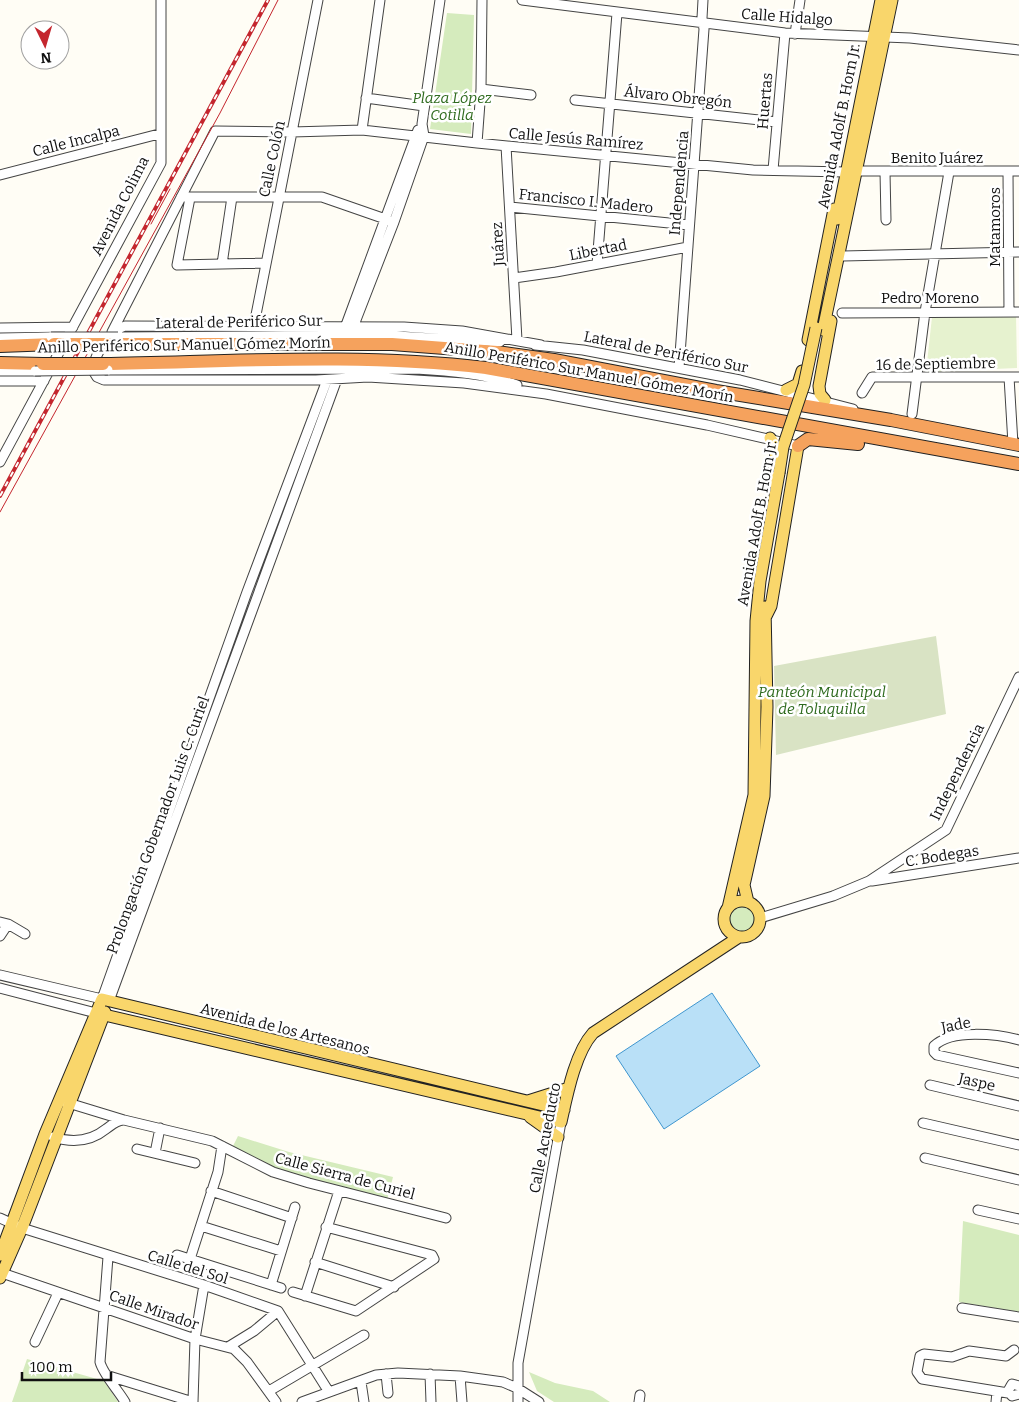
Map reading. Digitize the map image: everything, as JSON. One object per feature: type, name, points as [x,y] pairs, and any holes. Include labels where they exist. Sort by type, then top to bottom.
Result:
[{"type":"highway","points":[[346,328],[392,344]]},
{"type":"highway","name":"Anillo Periférico Sur Manuel Gómez Morín","points":[[0,346],[113,338],[392,344],[497,352],[554,360],[716,391],[891,420],[1016,445]]},
{"type":"highway","name":"Anillo Periférico Sur Manuel Gómez Morín","points":[[0,363],[39,367],[105,367],[302,358],[391,360],[486,368],[1019,464]]},
{"type":"highway","points":[[501,380],[596,388]]},
{"type":"highway","points":[[798,446],[808,439],[824,439],[946,457],[986,458]]},
{"type":"main road","name":"Avenida Adolf B. Horn Jr.","points":[[728,908],[754,794],[760,620],[782,473],[812,382],[872,36],[880,0]]},
{"type":"main road","name":"Avenida Adolf B. Horn Jr.","points":[[819,334],[850,192],[849,172],[892,0]]},
{"type":"main road","points":[[786,390],[798,384],[804,365],[819,334],[843,256],[851,211],[850,192]]},
{"type":"main road","points":[[819,334],[822,368],[819,390],[825,400]]},
{"type":"main road","points":[[804,365],[805,370],[810,375],[816,374],[822,368]]},
{"type":"main road","points":[[770,438],[775,447],[775,458],[752,605],[760,620],[771,606],[798,446]]},
{"type":"main road","points":[[775,458],[785,456],[794,461]]},
{"type":"main road","name":"Avenida Adolf B. Horn Jr.","points":[[748,902],[744,885],[764,796],[767,707],[760,620]]},
{"type":"main road","points":[[737,902],[748,902],[756,908],[760,918],[754,932],[739,937],[727,929],[724,918],[728,908],[737,902]]},
{"type":"main road","name":"Calle Acueducto","points":[[711,956],[727,929]]},
{"type":"main road","name":"Calle Acueducto","points":[[562,1116],[569,1088],[586,1041],[593,1033],[739,937]]},
{"type":"main road","name":"Prolongación Gobernador Luis C. Curiel","points":[[1,1276],[50,1136],[106,1000]]},
{"type":"main road","name":"Avenida de los Artesanos","points":[[106,1000],[442,1082],[528,1101],[562,1116]]},
{"type":"main road","name":"Avenida de los Artesanos","points":[[100,1014],[524,1114],[562,1116]]},
{"type":"main road","points":[[368,1077],[371,1065]]},
{"type":"main road","points":[[438,1093],[442,1082]]},
{"type":"main road","points":[[528,1101],[569,1088]]},
{"type":"main road","points":[[524,1114],[558,1137]]},
{"type":"main road","name":"Prolongación Gobernador Luis C. Curiel","points":[[0,1255],[18,1226]]},
{"type":"street","name":"Avenida Colima","points":[[0,462],[161,163],[159,134],[161,0]]},
{"type":"street","name":"Calle Colón","points":[[254,325],[264,263],[318,0]]},
{"type":"street","points":[[362,130],[380,0]]},
{"type":"street","points":[[346,328],[390,220],[420,136],[440,0]]},
{"type":"street","points":[[477,143],[481,89],[482,0]]},
{"type":"street","name":"Calle Hidalgo","points":[[522,0],[617,14],[785,33],[884,36],[1019,50]]},
{"type":"street","name":"Independencia","points":[[679,368],[699,112],[703,0]]},
{"type":"street","points":[[795,34],[800,0]]},
{"type":"street","points":[[597,264],[617,14]]},
{"type":"street","name":"Huertas","points":[[773,170],[785,33]]},
{"type":"street","points":[[481,89],[531,95]]},
{"type":"street","points":[[366,98],[424,106]]},
{"type":"street","name":"Álvaro Obregón","points":[[575,100],[777,122]]},
{"type":"street","name":"Calle Jesús Ramírez","points":[[185,198],[215,131],[292,132],[362,130],[694,164],[773,170],[849,172]]},
{"type":"street","name":"Calle Incalpa","points":[[0,175],[159,134]]},
{"type":"street","name":"Juárez","points":[[506,146],[517,340]]},
{"type":"street","name":"Benito Juárez","points":[[849,172],[1019,172]]},
{"type":"street","points":[[885,172],[886,220]]},
{"type":"street","points":[[912,414],[925,312],[949,172]]},
{"type":"street","name":"Matamoros","points":[[1008,172],[1009,312]]},
{"type":"street","points":[[185,198],[330,198],[390,220]]},
{"type":"street","points":[[185,198],[177,264],[264,263]]},
{"type":"street","points":[[185,198],[113,338],[92,369],[97,377],[104,380],[409,378],[506,387],[770,438],[798,446]]},
{"type":"street","points":[[222,264],[232,198]]},
{"type":"street","name":"Francisco I. Madero","points":[[510,207],[689,225]]},
{"type":"street","name":"Libertad","points":[[514,278],[688,247]]},
{"type":"street","points":[[843,256],[1019,252]]},
{"type":"street","name":"Pedro Moreno","points":[[842,313],[1019,312]]},
{"type":"street","points":[[113,338],[116,329],[125,326],[254,325],[462,331],[541,345]]},
{"type":"street","points":[[0,328],[73,327]]},
{"type":"street","name":"Lateral de Periférico Sur","points":[[113,338],[346,328],[541,345],[583,350],[786,390],[891,420]]},
{"type":"street","points":[[0,338],[52,341]]},
{"type":"street","points":[[0,371],[39,367]]},
{"type":"street","points":[[105,367],[407,369],[447,371],[501,380],[546,394]]},
{"type":"street","name":"16 de Septiembre","points":[[862,393],[870,378],[917,376],[1019,377]]},
{"type":"street","points":[[1009,377],[1016,445]]},
{"type":"street","name":"Prolongación Gobernador Luis C. Curiel","points":[[106,1000],[332,380]]},
{"type":"street","points":[[0,381],[44,381]]},
{"type":"street","name":"Independencia","points":[[760,918],[833,896],[869,881],[946,830],[1019,677]]},
{"type":"street","name":"C. Bodegas","points":[[869,881],[1019,858]]},
{"type":"street","points":[[0,936],[4,922],[25,934]]},
{"type":"street","name":"Avenida de los Artesanos","points":[[0,975],[106,1000]]},
{"type":"street","name":"Avenida de los Artesanos","points":[[0,988],[100,1014]]},
{"type":"street","name":"Jade","points":[[1019,1040],[984,1033],[940,1040],[934,1046],[934,1052],[937,1055],[1019,1073]]},
{"type":"street","name":"Jaspe","points":[[930,1085],[1019,1106]]},
{"type":"street","name":"Calle Sierra de Curiel","points":[[65,1102],[124,1120],[212,1141],[273,1172],[446,1218]]},
{"type":"street","name":"Calle Acueducto","points":[[516,1392],[518,1363],[562,1116]]},
{"type":"street","points":[[50,1136],[86,1140],[100,1134],[116,1121],[124,1120]]},
{"type":"street","points":[[923,1123],[1019,1146]]},
{"type":"street","points":[[155,1153],[160,1128]]},
{"type":"street","points":[[190,1259],[211,1192],[218,1172],[222,1167],[225,1147]]},
{"type":"street","points":[[137,1149],[195,1163]]},
{"type":"street","points":[[925,1158],[1019,1180]]},
{"type":"street","points":[[305,1296],[331,1211],[335,1209],[337,1190]]},
{"type":"street","points":[[211,1192],[292,1218]]},
{"type":"street","points":[[271,1285],[295,1207]]},
{"type":"street","points":[[978,1210],[1019,1220]]},
{"type":"street","name":"Calle del Sol","points":[[0,1218],[108,1257],[204,1286],[278,1312]]},
{"type":"street","points":[[201,1226],[281,1251]]},
{"type":"street","points":[[293,1292],[356,1311],[434,1259],[434,1256],[326,1227]]},
{"type":"street","points":[[177,1255],[281,1288]]},
{"type":"street","points":[[108,1257],[100,1362],[102,1371],[109,1376],[193,1402],[196,1339],[204,1286]]},
{"type":"street","points":[[315,1262],[394,1287]]},
{"type":"street","name":"Calle Mirador","points":[[1,1276],[196,1339],[228,1347],[247,1362],[276,1402]]},
{"type":"street","points":[[35,1342],[58,1293]]},
{"type":"street","points":[[962,1308],[1019,1317]]},
{"type":"street","points":[[228,1347],[254,1331],[278,1312],[330,1392]]},
{"type":"street","points":[[269,1391],[364,1335]]},
{"type":"street","points":[[1014,1350],[1006,1356],[968,1351],[952,1357],[924,1354],[920,1356],[917,1372],[922,1379],[1008,1393],[1012,1396],[1019,1395]]},
{"type":"street","points":[[303,1402],[386,1374],[430,1374],[503,1382],[526,1402]]},
{"type":"street","points":[[386,1374],[388,1393]]},
{"type":"street","points":[[430,1374],[431,1402]]},
{"type":"street","points":[[1008,1393],[1009,1386],[1017,1385],[1019,1374]]},
{"type":"street","points":[[109,1376],[125,1402]]},
{"type":"street","points":[[460,1376],[462,1402]]},
{"type":"street","points":[[361,1382],[364,1402]]},
{"type":"street","points":[[516,1392],[539,1402]]},
{"type":"street","points":[[996,1402],[997,1392]]},
{"type":"green space","name":"Plaza López Cotilla","points":[[447,13],[474,15],[471,134],[430,129]]},
{"type":"green space","points":[[1016,315],[1017,368],[926,372],[932,317]]},
{"type":"green space","name":"Panteón Municipal de Toluquilla","points":[[936,636],[946,714],[776,755],[774,666]]},
{"type":"green space","points":[[742,906],[751,910],[755,919],[751,928],[742,932],[733,928],[729,919],[733,910]]},
{"type":"green space","points":[[238,1136],[289,1152],[393,1177],[387,1200],[307,1180],[267,1166],[233,1146]]},
{"type":"green space","points":[[963,1221],[1019,1235],[1019,1312],[959,1302]]},
{"type":"green space","points":[[27,1359],[104,1381],[118,1402],[12,1402]]},
{"type":"green space","points":[[529,1372],[555,1383],[593,1391],[610,1402],[554,1402],[537,1391]]},
{"type":"water","points":[[712,993],[760,1066],[664,1129],[616,1056]]},
{"type":"tram line","points":[[0,512],[220,113],[278,0]]},
{"type":"tram line","points":[[151,224],[170,189]]},
{"type":"railway","points":[[0,496],[268,0]]}]
